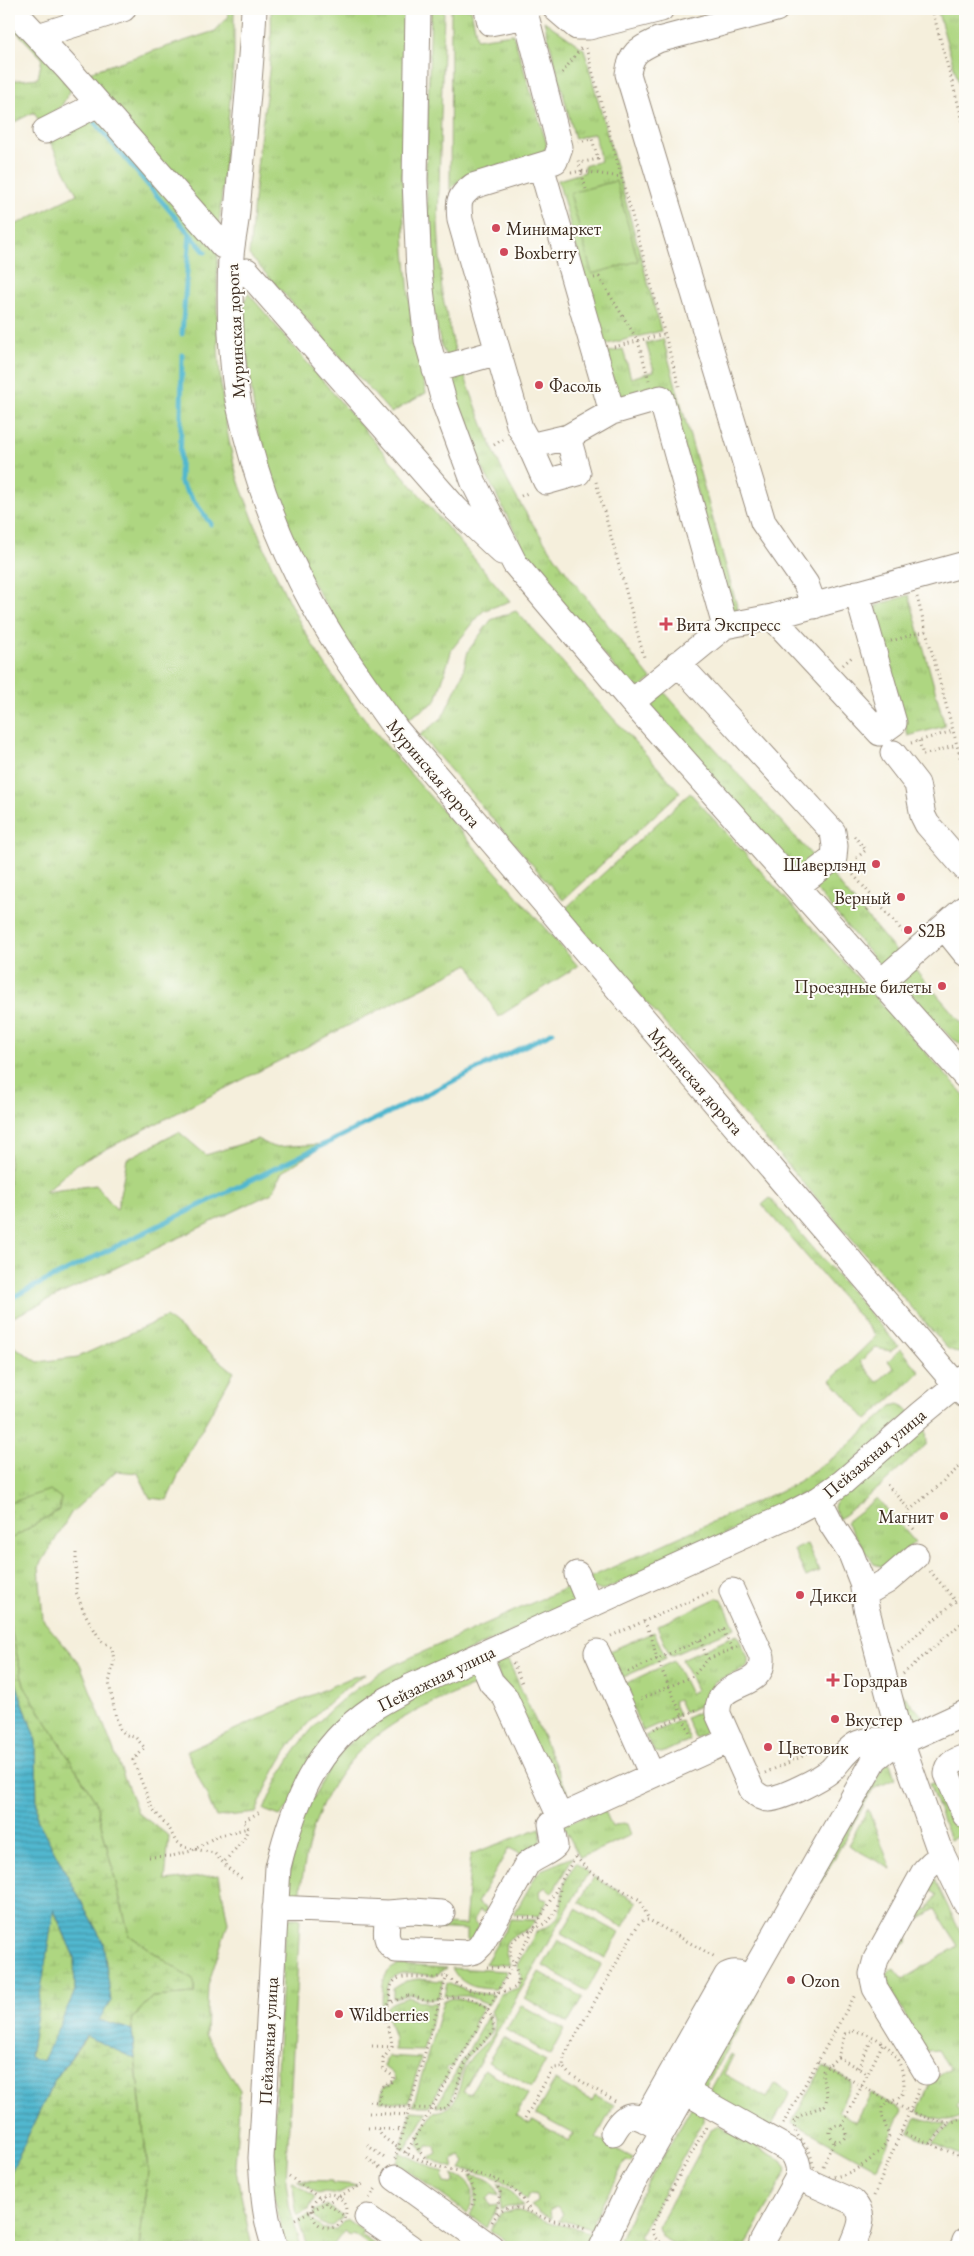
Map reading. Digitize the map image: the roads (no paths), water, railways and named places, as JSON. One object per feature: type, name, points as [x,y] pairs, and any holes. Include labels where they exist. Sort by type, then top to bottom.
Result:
[{"type":"street","points":[[12,9],[223,246]]},
{"type":"street","points":[[38,36],[123,9]]},
{"type":"street","name":"Муринская дорога","points":[[254,9],[249,101],[231,256],[231,313],[234,366],[240,408],[257,470],[275,524],[315,608],[352,668],[396,729],[962,1386]]},
{"type":"street","points":[[418,9],[415,180],[419,272],[427,340],[445,405],[474,483],[515,564]]},
{"type":"street","points":[[487,9],[490,23],[526,16],[560,147],[555,161],[472,186],[462,194],[458,206],[460,220],[520,428],[546,482],[578,473],[568,437]]},
{"type":"street","points":[[556,9],[577,27],[589,27],[660,9]]},
{"type":"street","points":[[776,9],[658,40],[640,49],[630,60],[628,74],[764,522],[806,584],[814,606]]},
{"type":"street","points":[[45,131],[98,104]]},
{"type":"street","points":[[541,166],[612,412]]},
{"type":"street","points":[[247,271],[456,508],[515,564],[632,702],[965,1076]]},
{"type":"street","points":[[435,370],[498,352]]},
{"type":"street","points":[[530,446],[568,437],[612,412],[661,398],[725,626]]},
{"type":"street","points":[[632,702],[725,626],[772,617],[965,564]]},
{"type":"street","points":[[772,617],[880,734],[894,723],[857,593]]},
{"type":"street","points":[[678,663],[833,832],[834,858],[797,886]]},
{"type":"street","points":[[893,753],[917,784],[923,816],[928,824],[965,868]]},
{"type":"street","points":[[882,981],[965,908]]},
{"type":"street","points":[[944,928],[965,953]]},
{"type":"street","name":"Пейзажная улица","points":[[275,2247],[269,2232],[263,2199],[261,2158],[278,1867],[289,1823],[301,1793],[317,1765],[337,1739],[372,1709],[410,1687],[787,1516],[820,1498],[844,1482],[921,1414],[962,1386]]},
{"type":"street","points":[[820,1498],[832,1525],[852,1554],[864,1594],[892,1671],[901,1742],[943,1857],[965,1902]]},
{"type":"street","points":[[864,1594],[887,1581],[916,1556]]},
{"type":"street","points":[[578,1574],[590,1605]]},
{"type":"street","points":[[724,1590],[738,1634],[762,1658],[760,1673],[754,1679],[727,1691],[720,1697],[717,1705],[718,1714],[752,1790],[759,1796],[767,1799],[776,1798],[821,1777],[859,1742],[875,1740],[901,1742]]},
{"type":"street","points":[[600,1646],[609,1681],[652,1775]]},
{"type":"street","points":[[480,1656],[491,1682],[506,1697],[560,1817]]},
{"type":"street","points":[[596,2239],[627,2194],[647,2122],[875,1759],[881,1753],[901,1742],[965,1713]]},
{"type":"street","points":[[388,1913],[386,1939],[389,1946],[396,1950],[453,1953],[475,1951],[481,1945],[527,1864],[533,1858],[550,1851],[565,1852],[551,1824],[560,1817],[730,1740]]},
{"type":"street","points":[[965,1757],[951,1763],[947,1774],[965,1815]]},
{"type":"street","points":[[926,2072],[875,1988],[872,1974],[876,1959],[925,1870],[932,1862],[943,1857]]},
{"type":"street","points":[[275,1908],[388,1913],[413,1911],[442,1913]]},
{"type":"street","points":[[647,2122],[686,2092],[739,1977]]},
{"type":"street","points":[[686,2092],[791,2151],[797,2158],[799,2170],[810,2179],[853,2202],[859,2208],[862,2216],[861,2224],[852,2247]]},
{"type":"street","points":[[613,2133],[619,2121],[625,2117],[647,2122]]},
{"type":"street","points":[[394,2171],[479,2243]]},
{"type":"street","points":[[761,2247],[762,2242],[810,2179]]},
{"type":"street","points":[[355,2218],[410,2247]]},
{"type":"street","points":[[963,2247],[965,2241]]},
{"type":"water","points":[[9,1662],[36,1741],[37,1819],[103,1942],[111,2001],[99,2020],[132,2030],[135,2059],[86,2036],[54,2081],[9,2176]],"holes":[[[54,1910],[74,1957],[75,1991],[43,2061],[30,2057]]]},
{"type":"waterway","points":[[95,123],[205,252]]},
{"type":"waterway","points":[[182,334],[190,234]]},
{"type":"waterway","points":[[182,355],[180,482],[211,524]]},
{"type":"waterway","points":[[9,1299],[553,1032]]},
{"type":"place","name":"Минимаркет","points":[[496,228]]},
{"type":"place","name":"Boxberry","points":[[504,252]]},
{"type":"place","name":"Фасоль","points":[[539,385]]},
{"type":"place","name":"Вита Экспресс","points":[[666,624]]},
{"type":"place","name":"Шаверлэнд","points":[[876,864]]},
{"type":"place","name":"Верный","points":[[901,897]]},
{"type":"place","name":"S2B","points":[[908,930]]},
{"type":"place","name":"Проездные билеты","points":[[942,986]]},
{"type":"place","name":"Магнит","points":[[944,1516]]},
{"type":"place","name":"Дикси","points":[[800,1595]]},
{"type":"place","name":"Горздрав","points":[[833,1680]]},
{"type":"place","name":"Вкустер","points":[[835,1719]]},
{"type":"place","name":"Цветовик","points":[[768,1747]]},
{"type":"place","name":"Ozon","points":[[791,1980]]},
{"type":"place","name":"Wildberries","points":[[339,2014]]}]
